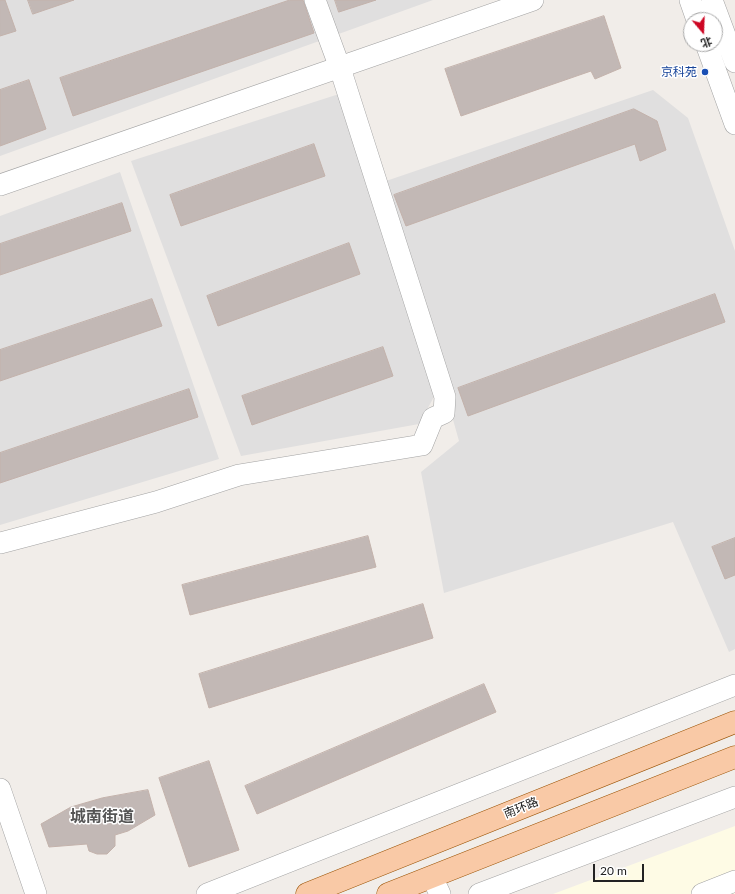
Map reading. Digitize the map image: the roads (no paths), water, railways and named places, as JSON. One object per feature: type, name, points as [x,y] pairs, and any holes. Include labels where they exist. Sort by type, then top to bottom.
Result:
[{"type":"main road","name":"南环路","points":[[307,894],[735,722]]},
{"type":"main road","points":[[388,894],[436,885],[735,757]]},
{"type":"street","points":[[0,543],[156,502],[239,475],[422,444],[432,418],[444,413],[445,397],[340,68],[315,0]]},
{"type":"street","points":[[0,185],[533,0]]},
{"type":"street","points":[[690,0],[694,12]]},
{"type":"street","points":[[712,0],[735,62]]},
{"type":"street","points":[[709,52],[735,124]]},
{"type":"street","points":[[208,894],[735,685]]},
{"type":"street","points":[[708,769],[735,768]]},
{"type":"street","points":[[0,789],[36,894]]},
{"type":"street","points":[[480,894],[735,797]]},
{"type":"street","points":[[702,894],[735,881]]},
{"type":"place","name":"京科苑","points":[[705,72]]},
{"type":"district","name":"城南街道","points":[[102,817]]}]
